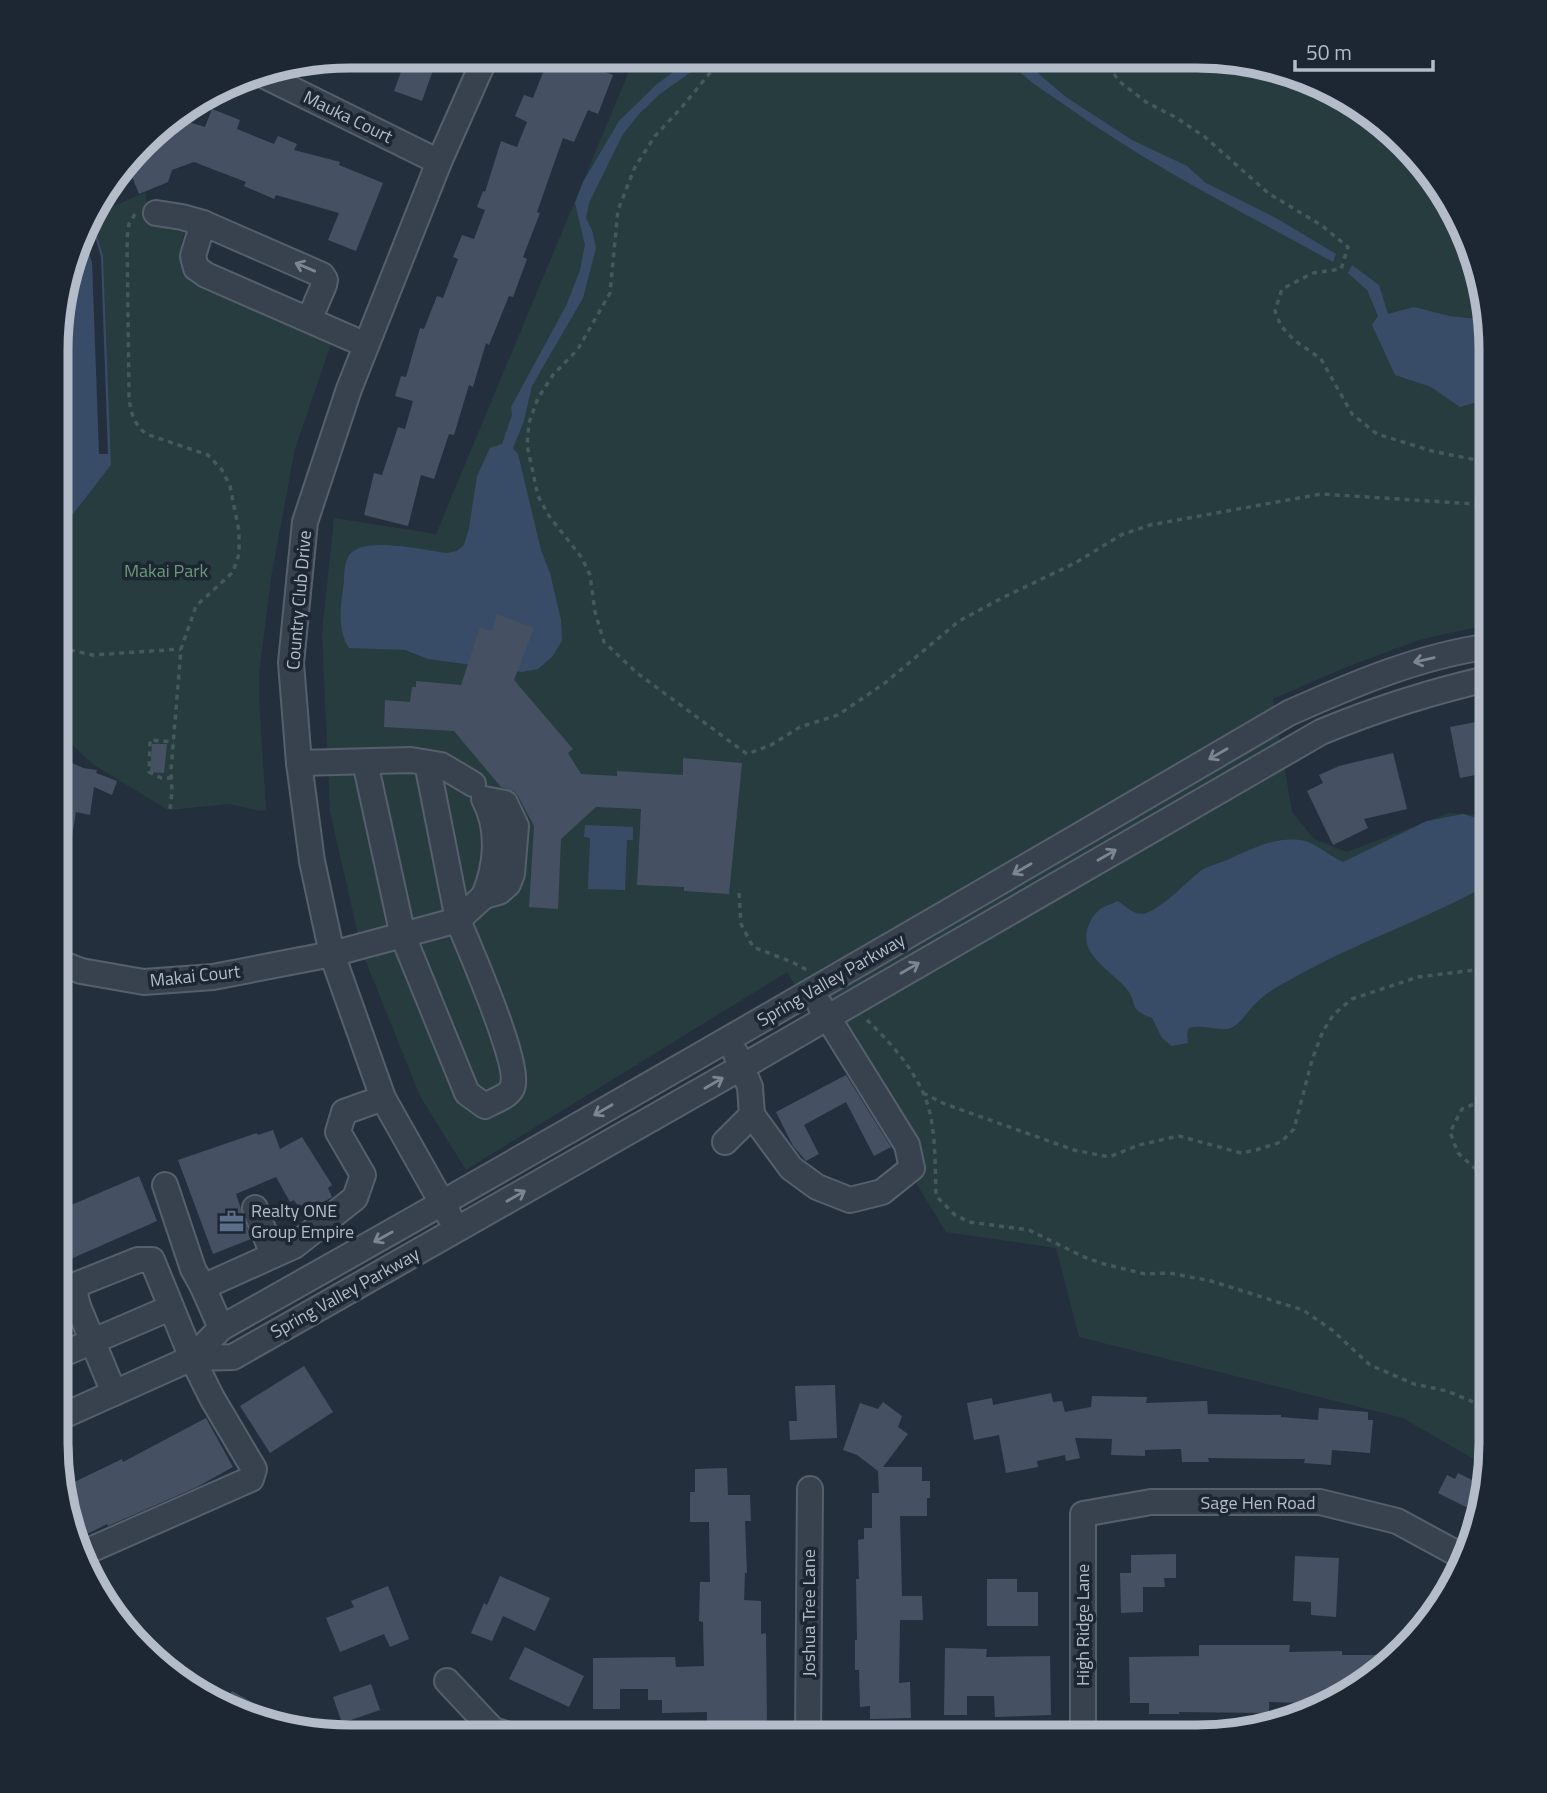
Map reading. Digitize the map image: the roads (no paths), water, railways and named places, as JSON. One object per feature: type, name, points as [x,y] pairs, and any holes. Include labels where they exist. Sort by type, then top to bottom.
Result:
[{"type":"street","name":"Country Club Drive","points":[[457,1230],[383,1098],[332,954],[312,862],[299,763],[291,663],[305,522],[366,345],[439,162],[481,68]]},
{"type":"street","name":"Mauka Court","points":[[272,79],[439,162]]},
{"type":"street","points":[[149,211],[182,216],[203,223],[322,275],[324,285],[309,320]]},
{"type":"street","points":[[203,223],[193,256],[196,268],[206,275],[366,345]]},
{"type":"street","name":"Spring Valley Parkway","points":[[68,1414],[192,1358],[221,1328],[819,988],[1289,713],[1407,664],[1479,649]]},
{"type":"street","name":"Spring Valley Parkway","points":[[192,1358],[233,1357],[1321,732],[1384,706],[1479,681]]},
{"type":"street","points":[[299,763],[411,761],[441,765],[473,784]]},
{"type":"street","points":[[365,762],[403,936],[467,1093],[485,1106],[509,1093],[514,1076],[504,1037],[458,920],[427,763]]},
{"type":"street","points":[[458,920],[484,896]]},
{"type":"street","name":"Makai Court","points":[[68,966],[81,971],[144,982],[213,977],[332,954],[458,920]]},
{"type":"street","points":[[729,1037],[750,1087],[752,1115],[791,1168],[817,1187],[850,1200],[882,1192],[912,1168],[907,1144],[827,1016],[819,988]]},
{"type":"street","points":[[203,1287],[294,1246],[355,1198],[363,1175],[338,1132],[344,1112],[383,1098]]},
{"type":"street","points":[[725,1142],[752,1115]]},
{"type":"street","points":[[165,1185],[193,1269],[221,1328]]},
{"type":"street","points":[[255,1208],[273,1255]]},
{"type":"street","points":[[90,1550],[251,1479],[254,1469],[192,1358],[152,1260],[138,1260],[78,1284],[75,1294],[114,1393]]},
{"type":"street","points":[[68,1352],[170,1308]]},
{"type":"street","name":"Joshua Tree Lane","points":[[808,1725],[810,1489]]},
{"type":"street","name":"Sage Hen Road","points":[[1083,1514],[1151,1502],[1320,1502],[1397,1521],[1456,1553]]},
{"type":"street","name":"High Ridge Lane","points":[[1083,1514],[1083,1725]]},
{"type":"street","points":[[447,1681],[488,1725]]},
{"type":"water","points":[[679,68],[697,68],[660,94],[623,134],[589,203],[586,218],[596,248],[583,298],[532,386],[524,421],[513,448],[518,454],[541,550],[550,573],[561,620],[562,640],[553,656],[538,669],[522,672],[428,659],[405,650],[349,648],[341,627],[341,604],[345,565],[355,550],[379,545],[447,553],[457,551],[464,545],[477,476],[490,448],[502,444],[512,415],[511,407],[566,306],[580,270],[585,245],[575,203],[583,182],[619,121],[657,84]]},
{"type":"water","points":[[1016,68],[1032,68],[1066,97],[1132,140],[1187,166],[1206,183],[1276,218],[1336,254],[1333,262],[1133,150]]},
{"type":"water","points":[[95,230],[103,256],[111,465],[68,521],[69,332],[78,277]]},
{"type":"water","points":[[1352,265],[1379,285],[1388,314],[1414,307],[1449,316],[1477,319],[1479,401],[1460,407],[1431,387],[1395,375],[1372,325],[1378,316],[1367,290],[1348,273]]},
{"type":"water","points":[[1463,814],[1479,819],[1479,889],[1280,985],[1260,999],[1231,1028],[1189,1028],[1188,1043],[1172,1046],[1162,1038],[1152,1018],[1136,1008],[1129,992],[1097,961],[1086,941],[1089,924],[1102,908],[1118,901],[1134,912],[1146,913],[1167,900],[1202,870],[1265,844],[1285,840],[1305,841],[1343,862],[1427,821]]},
{"type":"water","points":[[585,825],[633,827],[633,840],[627,840],[625,890],[588,889],[590,838],[584,837]]},
{"type":"place","name":"Realty ONE Group Empire","points":[[231,1221]]},
{"type":"park label","name":"Makai Park","points":[[166,571]]}]
